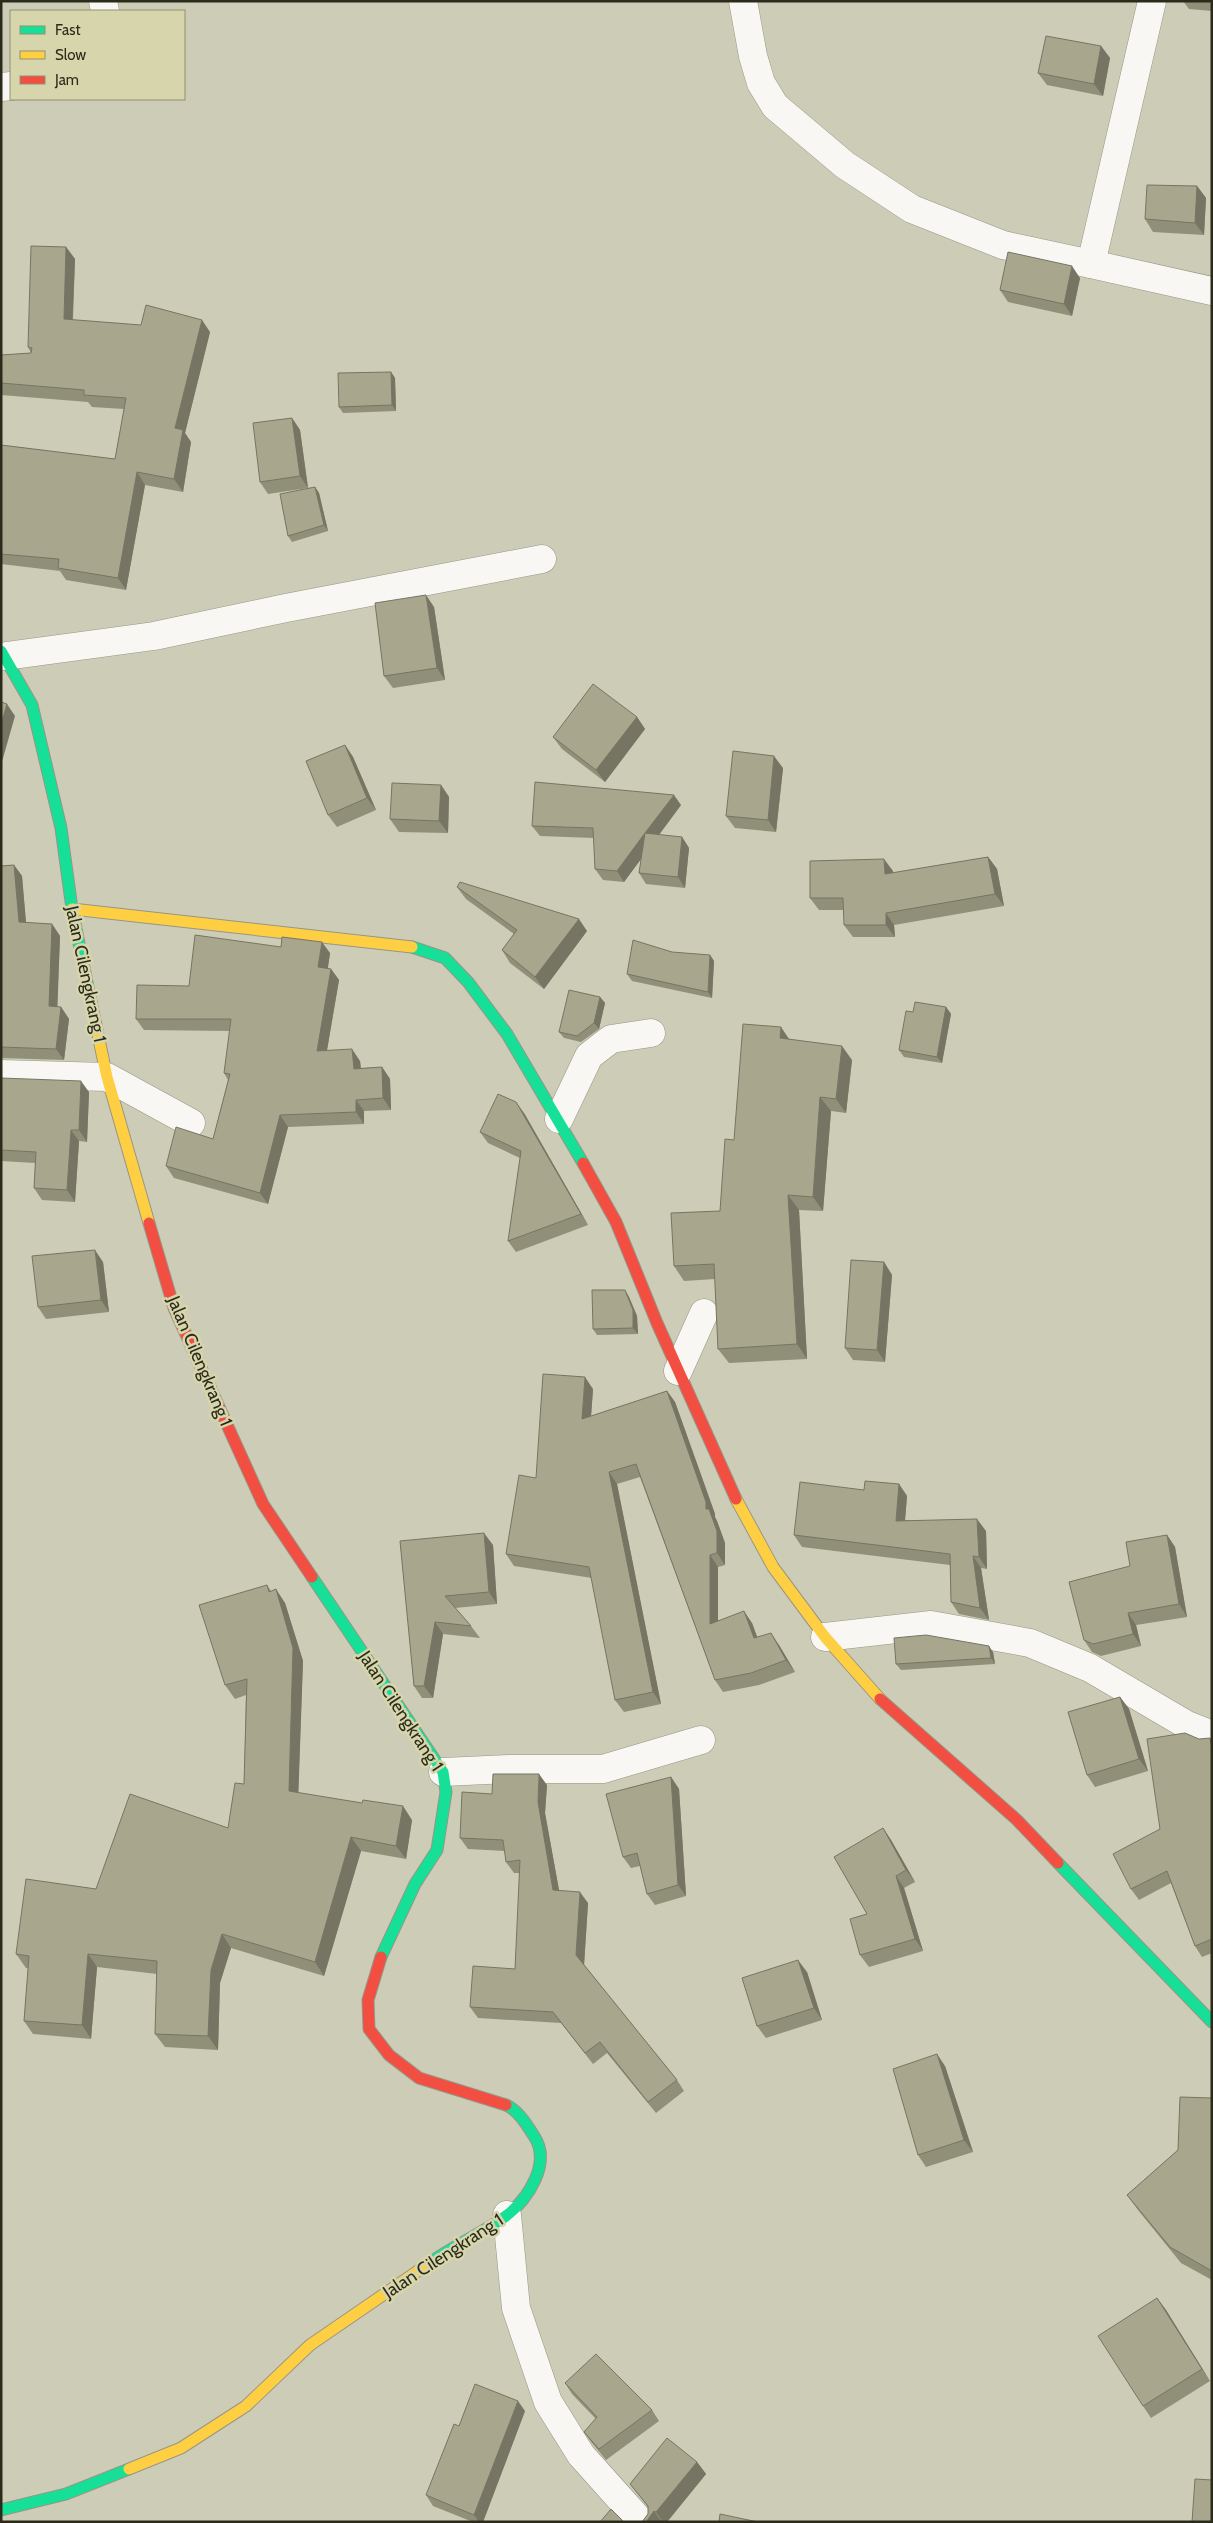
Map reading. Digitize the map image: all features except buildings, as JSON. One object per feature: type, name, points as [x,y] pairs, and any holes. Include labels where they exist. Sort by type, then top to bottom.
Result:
[{"type":"street","points":[[744,1],[753,56],[761,83],[775,106],[845,165],[912,209],[1003,245],[1212,291]]},
{"type":"street","points":[[1090,264],[1152,1]]},
{"type":"street","points":[[4,654],[154,636],[296,606],[542,559]]},
{"type":"street","name":"Jalan Cilengkrang 1","points":[[1,2510],[66,2494],[181,2448],[246,2406],[310,2345],[448,2250],[507,2215],[532,2187],[541,2161],[538,2142],[525,2122],[509,2106],[419,2078],[389,2055],[369,2029],[368,2000],[384,1946],[415,1884],[437,1850],[446,1792],[443,1772],[262,1504],[174,1308],[107,1078],[72,910],[60,828],[46,759],[32,705],[4,654]]},
{"type":"street","points":[[72,910],[415,947],[445,958],[468,982],[507,1034],[559,1119],[616,1222],[678,1371],[732,1490],[773,1566],[825,1637],[884,1704],[1017,1820],[1212,2022]]},
{"type":"street","points":[[559,1119],[589,1056],[611,1039],[651,1033]]},
{"type":"street","points":[[1,1074],[107,1078],[191,1123]]},
{"type":"street","points":[[678,1371],[704,1313]]},
{"type":"street","points":[[825,1637],[931,1625],[1030,1643],[1090,1668],[1188,1725],[1212,1735]]},
{"type":"street","points":[[443,1772],[508,1769],[603,1769],[701,1740]]},
{"type":"street","points":[[507,2215],[516,2308],[548,2402],[582,2455],[641,2522]]},
{"type":"traffic: fast","points":[[1,651],[32,705],[61,828],[72,909],[91,1002]]},
{"type":"traffic: fast","points":[[412,947],[445,958],[468,982],[507,1034],[583,1163]]},
{"type":"traffic: fast","points":[[312,1577],[443,1772],[446,1792],[437,1850],[415,1884],[381,1957]]},
{"type":"traffic: fast","points":[[1058,1863],[1212,2022]]},
{"type":"traffic: fast","points":[[431,2262],[506,2216],[522,2200],[535,2180],[539,2169],[539,2146],[522,2118],[506,2105]]},
{"type":"traffic: fast","points":[[1,2510],[66,2494],[129,2469]]},
{"type":"traffic: slow","points":[[72,909],[412,947]]},
{"type":"traffic: slow","points":[[91,1002],[107,1077],[149,1223]]},
{"type":"traffic: slow","points":[[736,1499],[773,1567],[825,1637],[880,1699]]},
{"type":"traffic: slow","points":[[129,2469],[181,2448],[246,2406],[310,2345],[431,2262]]},
{"type":"traffic: jam","points":[[583,1163],[616,1222],[657,1323],[736,1499]]},
{"type":"traffic: jam","points":[[149,1223],[174,1308],[263,1504],[312,1577]]},
{"type":"traffic: jam","points":[[880,1699],[1017,1820],[1058,1863]]},
{"type":"traffic: jam","points":[[381,1957],[368,2000],[369,2029],[389,2055],[419,2078],[506,2105]]}]
